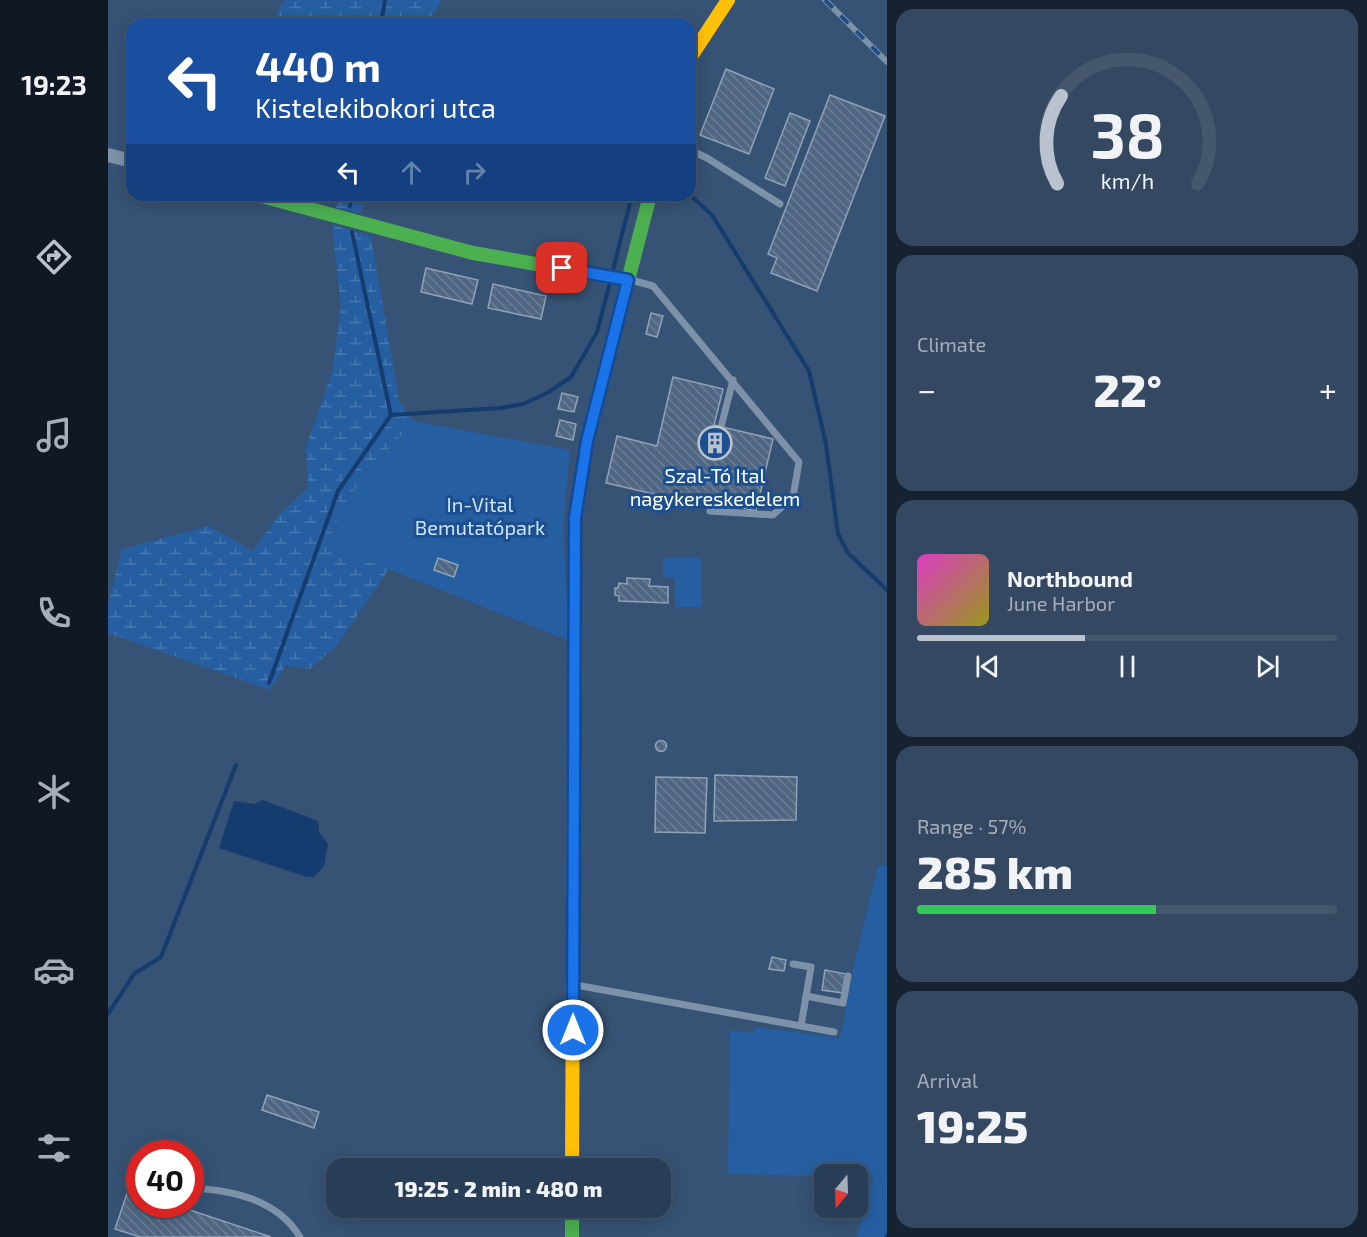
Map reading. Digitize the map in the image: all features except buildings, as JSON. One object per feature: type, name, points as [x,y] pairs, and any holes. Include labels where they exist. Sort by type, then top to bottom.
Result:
[{"type":"street","points":[[696,49],[728,0]]},
{"type":"street","points":[[108,155],[126,160]]},
{"type":"street","points":[[280,201],[473,253],[628,280]]},
{"type":"street","points":[[572,1158],[575,518],[587,441],[648,201]]},
{"type":"street","points":[[572,1218],[572,1237]]},
{"type":"lane","points":[[696,153],[780,204]]},
{"type":"lane","points":[[628,280],[653,286],[799,462],[793,497],[774,515],[710,511],[712,501]]},
{"type":"lane","points":[[721,427],[733,380]]},
{"type":"lane","points":[[793,964],[811,967],[801,1026]]},
{"type":"lane","points":[[806,996],[843,1003],[848,976]]},
{"type":"lane","points":[[573,984],[834,1032]]},
{"type":"lane","points":[[204,1188],[223,1189],[255,1200],[284,1217],[300,1237]]},
{"type":"green space","points":[[285,0],[442,0],[431,18],[266,18],[274,16]]},
{"type":"green space","points":[[337,201],[364,201],[361,213],[336,208]]},
{"type":"green space","points":[[332,225],[371,236],[399,400],[413,421],[351,494],[326,545],[389,569],[337,645],[310,669],[286,665],[270,690],[108,633],[108,604],[122,549],[209,526],[253,551],[277,517],[308,488],[306,448],[333,369],[341,306]]},
{"type":"green space","name":"In-Vital Bemutatópark","points":[[413,421],[570,450],[563,528],[569,641],[326,546],[351,494]]},
{"type":"green space","points":[[663,558],[701,558],[702,607],[675,607],[675,578],[663,577]]},
{"type":"green space","points":[[878,866],[887,866],[887,1237],[857,1237],[862,1218],[868,1218],[868,1196],[873,1178],[868,1178],[868,1164],[814,1164],[814,1176],[728,1174],[730,1030],[752,1033],[757,1027],[840,1038],[855,961]]},
{"type":"shaded area","points":[[263,800],[318,821],[319,832],[328,844],[324,866],[314,877],[307,877],[219,848],[234,801],[255,804]]},
{"type":"waterway","points":[[382,18],[385,0]]},
{"type":"waterway","points":[[696,200],[712,215],[809,371],[826,444],[838,534],[848,553],[887,590]]},
{"type":"waterway","points":[[350,206],[351,201]]},
{"type":"waterway","points":[[613,270],[630,201]]},
{"type":"waterway","points":[[352,232],[391,415]]},
{"type":"waterway","points":[[269,683],[338,491],[391,415],[500,408],[523,404],[547,393],[571,377],[597,332],[609,286]]},
{"type":"waterway","points":[[108,1014],[134,974],[161,957],[236,765]]},
{"type":"railway","points":[[825,0],[887,62]]},
{"type":"traffic: fast","points":[[280,201],[473,253],[628,280]]},
{"type":"traffic: fast","points":[[594,413],[648,201]]},
{"type":"traffic: fast","points":[[572,1218],[572,1237]]},
{"type":"traffic: slow","points":[[696,49],[728,0]]},
{"type":"traffic: slow","points":[[572,1158],[574,774]]},
{"type":"traffic: jam","points":[[574,774],[575,518],[587,441],[594,413]]},
{"type":"place","name":"Szal-Tó Ital nagykereskedelem","points":[[715,443]]},
{"type":"route","points":[[562,268],[628,280],[587,441],[575,518],[573,1030]]}]
